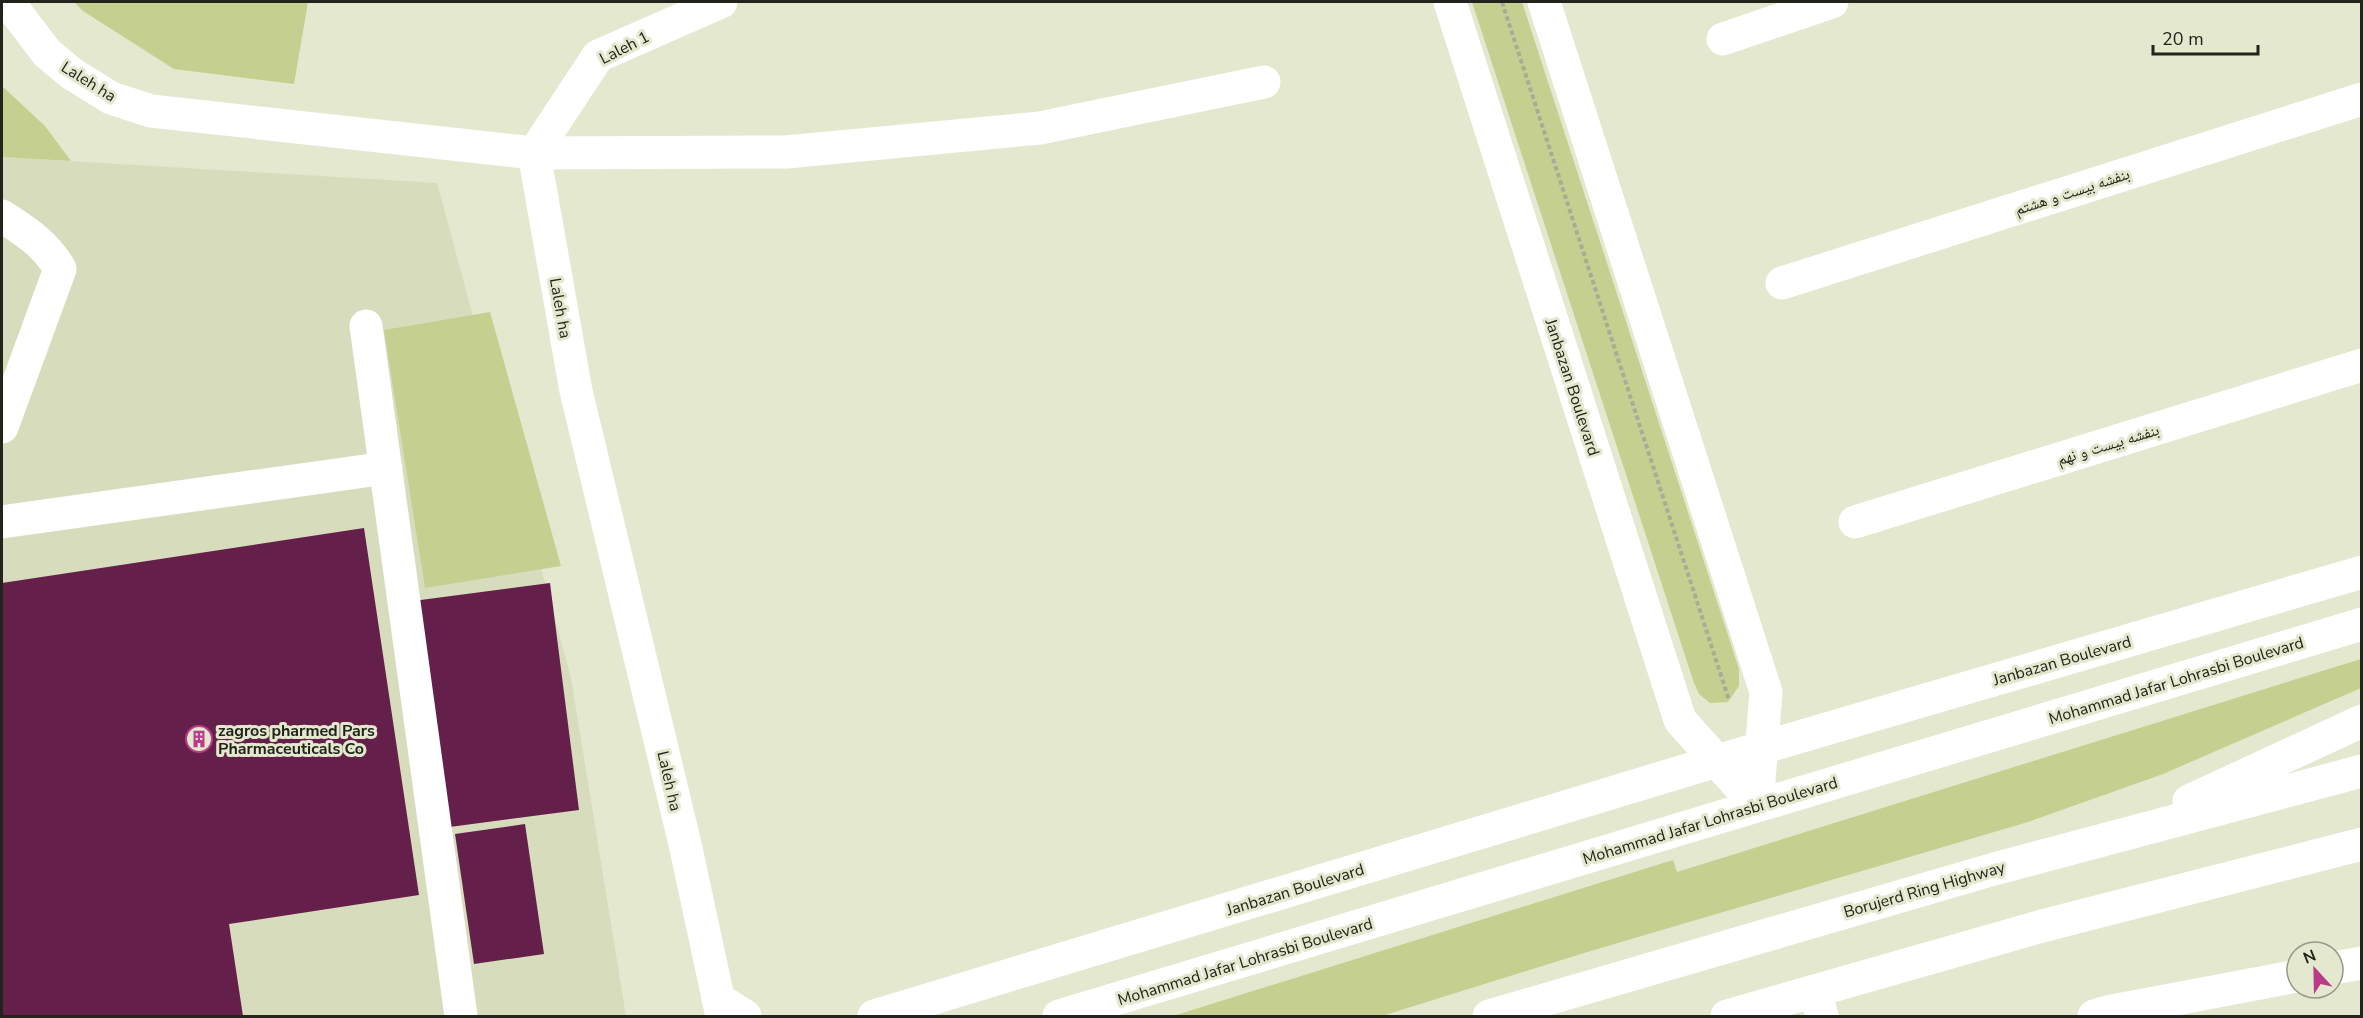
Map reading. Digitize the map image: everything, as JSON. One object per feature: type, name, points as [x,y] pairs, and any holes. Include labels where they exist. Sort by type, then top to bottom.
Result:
[{"type":"main road","name":"Laleh ha","points":[[10,2],[47,53],[71,73],[111,98],[151,111],[534,153],[576,391],[679,822],[720,1008]]},
{"type":"main road","name":"Laleh 1","points":[[534,153],[598,56],[721,2]]},
{"type":"main road","name":"Janbazan Boulevard","points":[[1450,2],[1680,720],[1742,754],[1757,806]]},
{"type":"main road","points":[[1544,2],[1766,692],[1742,754],[1757,806]]},
{"type":"main road","points":[[1723,39],[1832,2]]},
{"type":"main road","points":[[534,153],[786,152],[1040,128],[1264,82]]},
{"type":"main road","name":"بنفشه بیست و هشتم","points":[[1782,283],[2361,99]]},
{"type":"main road","points":[[2,216],[51,252],[60,269],[2,427]]},
{"type":"main road","points":[[366,326],[461,1017]]},
{"type":"main road","name":"بنفشه بیست و نهم","points":[[1855,522],[2361,365]]},
{"type":"main road","points":[[2,522],[386,468]]},
{"type":"main road","name":"Janbazan Boulevard","points":[[874,1017],[1742,754],[2361,572]]},
{"type":"main road","name":"Mohammad Jafar Lohrasbi Boulevard","points":[[1059,1017],[2361,624]]},
{"type":"main road","points":[[2116,836],[2361,721]]},
{"type":"main road","name":"Borujerd Ring Highway","points":[[1489,1017],[1983,872],[2361,771]]},
{"type":"main road","points":[[1727,1017],[1819,1004],[2042,926],[2361,844]]},
{"type":"main road","points":[[2268,867],[2361,867]]},
{"type":"main road","points":[[2345,966],[2361,963]]},
{"type":"main road","points":[[2094,1017],[2112,1011],[2285,978]]},
{"type":"main road","points":[[720,1008],[745,1017]]},
{"type":"path","points":[[1502,2],[1742,754]]},
{"type":"shaded area","points":[[2,157],[437,183],[571,678],[626,1016],[2,1016]]},
{"type":"green space","points":[[74,2],[308,2],[294,84],[174,69],[83,11]]},
{"type":"green space","points":[[1472,2],[1522,2],[1739,669],[1739,686],[1728,702],[1710,703],[1699,694],[1694,683]]},
{"type":"green space","points":[[2,86],[45,126],[71,161],[2,157]]},
{"type":"green space","points":[[490,312],[561,566],[425,588],[384,330]]},
{"type":"green space","points":[[2361,659],[2361,688],[2163,774],[2028,822],[1584,953],[1382,1016],[1173,1016],[1673,860],[1677,872]]},
{"type":"building","name":"zagros pharmed Pars Pharmaceuticals Co","points":[[364,528],[419,895],[229,924],[243,1016],[2,1016],[2,583]]},
{"type":"building","points":[[550,583],[579,810],[442,828],[413,601]]},
{"type":"building","points":[[525,824],[544,954],[474,964],[455,834]]},
{"type":"place","name":"zagros pharmed Pars Pharmaceuticals Co","points":[[199,739]]}]
